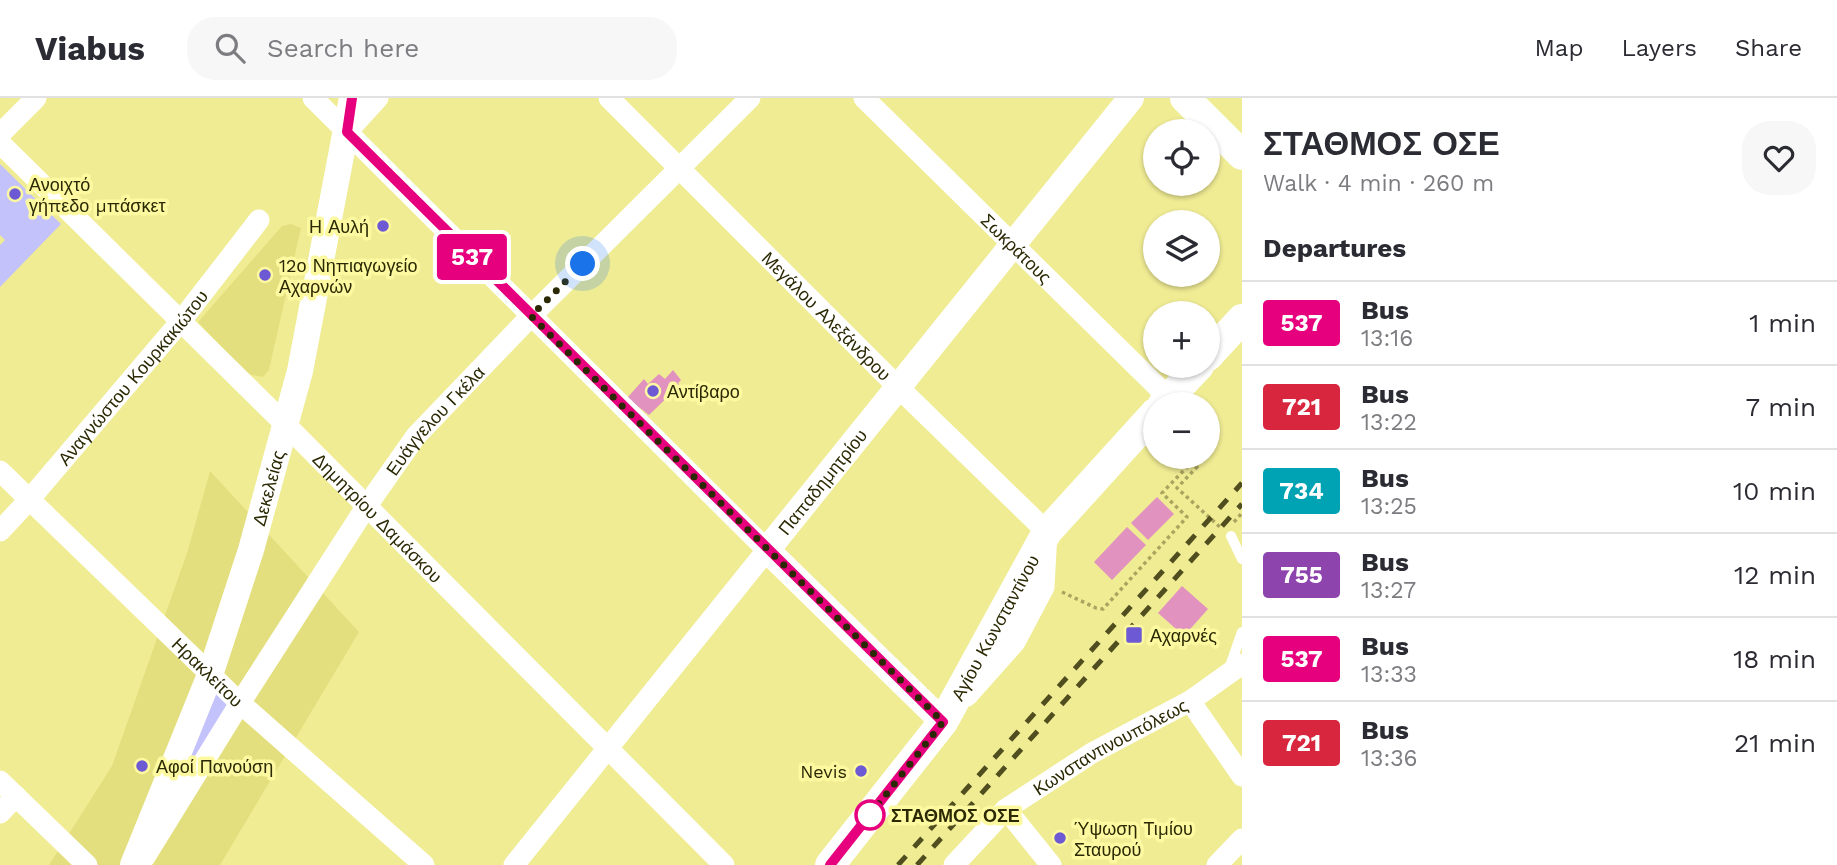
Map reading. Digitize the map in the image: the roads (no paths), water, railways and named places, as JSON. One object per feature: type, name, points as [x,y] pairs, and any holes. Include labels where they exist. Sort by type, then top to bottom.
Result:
[{"type":"main road","points":[[1185,98],[1242,155]]},
{"type":"main road","points":[[1220,343],[1242,319]]},
{"type":"main road","name":"Αγίου Κωνσταντίνου","points":[[1175,392],[1188,378]]},
{"type":"main road","name":"Αγίου Κωνσταντίνου","points":[[830,865],[943,722],[1047,532],[1143,427]]},
{"type":"street","points":[[0,134],[36,98]]},
{"type":"street","points":[[313,98],[943,722]]},
{"type":"street","name":"Μεγάλου Αλεξάνδρου","points":[[609,98],[1047,532]]},
{"type":"street","name":"Ευάγγελου Γκέλα","points":[[141,865],[240,703],[366,507],[416,436],[531,316],[750,98]]},
{"type":"street","name":"Σωκράτους","points":[[864,98],[1013,245],[1151,392]]},
{"type":"street","name":"Παπαδημητρίου","points":[[514,865],[1131,98]]},
{"type":"street","name":"Δεκελείας","points":[[133,865],[210,674],[251,551],[300,371],[347,132],[358,99]]},
{"type":"street","name":"Δημητρίου Δαμάσκου","points":[[0,143],[286,425],[724,865]]},
{"type":"street","name":"Αναγνώστου Κουρκακιώτου","points":[[0,531],[181,321],[259,220]]},
{"type":"street","name":"Ηρακλείτου","points":[[0,471],[240,703],[424,865]]},
{"type":"street","name":"Αγίου Κωνσταντίνου","points":[[943,722],[1015,642],[1044,587],[1047,532]]},
{"type":"street","name":"Κωνσταντινουπόλεως","points":[[954,865],[1006,809],[1092,753],[1190,701],[1235,669]]},
{"type":"street","points":[[1190,701],[1242,776]]},
{"type":"street","points":[[0,781],[87,865]]},
{"type":"street","points":[[0,813],[16,796]]},
{"type":"street","points":[[1006,809],[1051,865]]},
{"type":"street","points":[[1217,865],[1242,839]]},
{"type":"lane","points":[[1228,534],[1242,559]]},
{"type":"lane","points":[[1235,669],[1242,632]]},
{"type":"railway","points":[[898,865],[1242,483]]},
{"type":"railway","points":[[917,865],[1242,504]]},
{"type":"place","name":"Ανοιχτό γήπεδο μπάσκετ","points":[[15,194]]},
{"type":"place","name":"Η Αυλή","points":[[383,226]]},
{"type":"place","name":"12ο Νηπιαγωγείο Αχαρνών","points":[[265,275]]},
{"type":"place","name":"Αντίβαρο","points":[[653,391]]},
{"type":"place","name":"Αχαρνές","points":[[1134,635]]},
{"type":"place","name":"Αφοί Πανούση","points":[[142,766]]},
{"type":"place","name":"Nevis","points":[[861,771]]},
{"type":"place","name":"ΣΤΑΘΜΟΣ ΟΣΕ","points":[[870,815]]},
{"type":"place","name":"Ύψωση Τιμίου Σταυρού","points":[[1060,838]]}]
